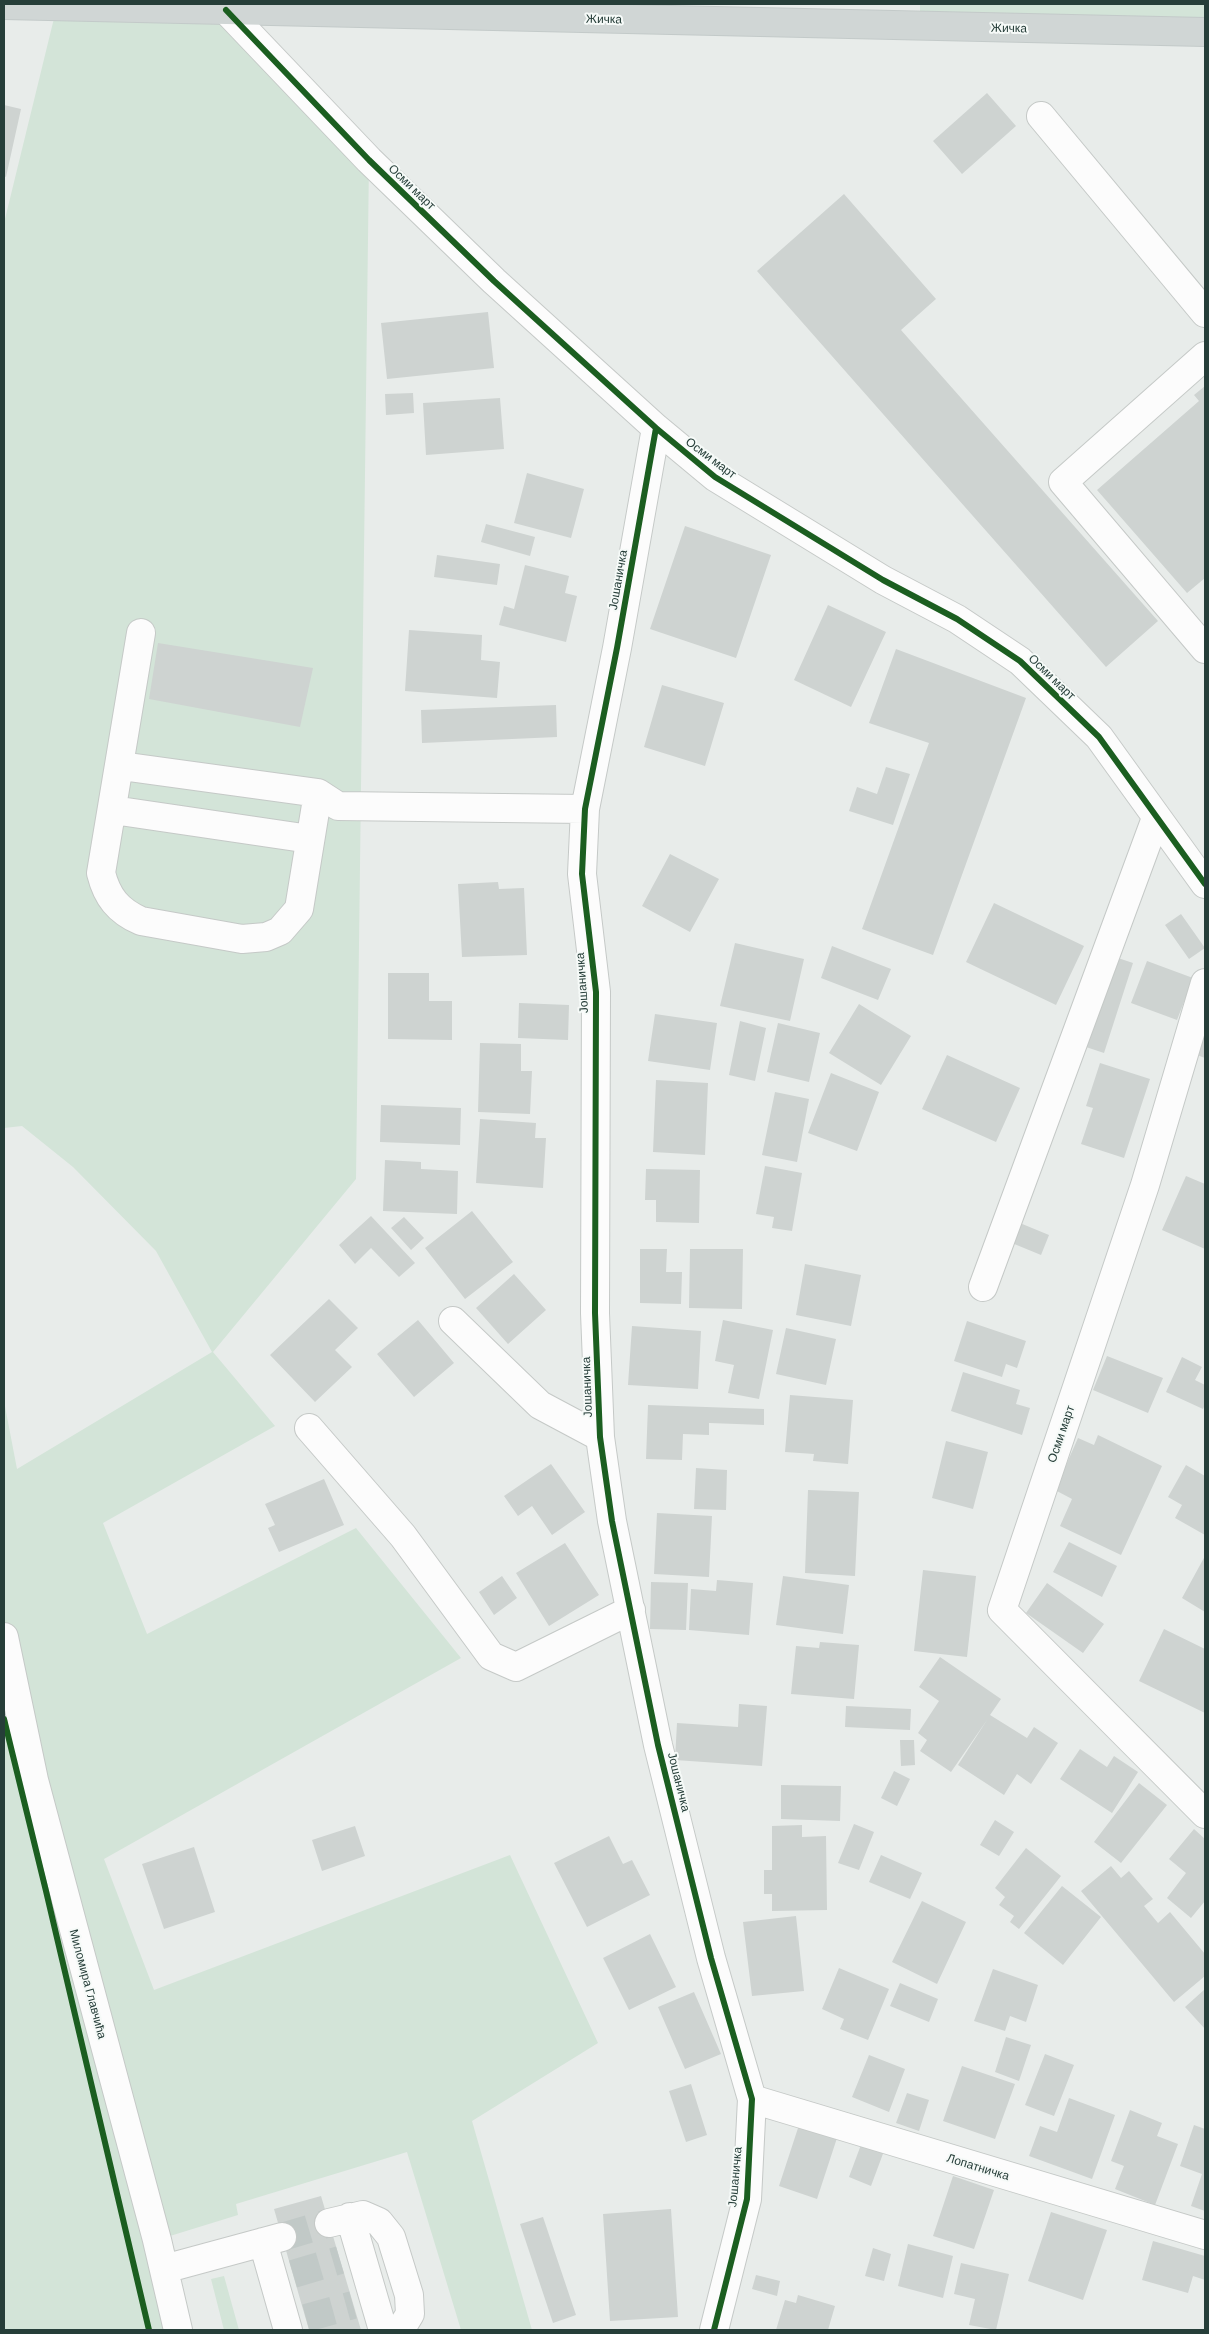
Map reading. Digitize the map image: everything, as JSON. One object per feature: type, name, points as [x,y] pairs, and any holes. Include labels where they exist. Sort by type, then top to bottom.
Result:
[{"type":"main road","name":"Жичка","points":[[4,5],[1205,32]]},
{"type":"street","name":"Осми март","points":[[226,10],[369,160],[494,281],[656,428],[715,477],[883,580],[957,619],[1020,661],[1099,737],[1205,884]]},
{"type":"street","points":[[1041,116],[1205,313]]},
{"type":"street","points":[[1205,356],[1062,482],[1205,649]]},
{"type":"street","name":"Јошаничка","points":[[656,428],[617,648],[585,809],[582,874],[596,992],[595,1313],[600,1437],[612,1521],[658,1745],[712,1958],[752,2099],[747,2199],[714,2330]]},
{"type":"street","points":[[141,633],[121,766],[101,873],[105,889],[115,905],[126,914],[141,921],[242,939],[266,937],[280,931],[290,922],[299,909],[318,793]]},
{"type":"street","points":[[121,766],[318,793],[338,806],[585,809]]},
{"type":"street","points":[[113,810],[310,839]]},
{"type":"street","points":[[983,1287],[1156,818]]},
{"type":"street","name":"Осми март","points":[[1205,983],[1146,1185],[1002,1610],[1205,1814]]},
{"type":"street","points":[[453,1321],[540,1405],[600,1437]]},
{"type":"street","points":[[309,1428],[403,1536],[492,1656],[516,1668],[630,1610]]},
{"type":"street","name":"Миломира Главчића","points":[[4,1637],[34,1780],[164,2269],[178,2330]]},
{"type":"street","name":"Лопатничка","points":[[752,2099],[1205,2235]]},
{"type":"street","points":[[382,2330],[363,2302],[340,2220],[363,2215],[379,2222],[391,2237],[408,2295],[410,2314],[402,2327],[395,2330]]},
{"type":"street","points":[[164,2269],[272,2240],[284,2277],[294,2324]]},
{"type":"green space","points":[[920,4],[1205,4],[1205,32],[920,26]]},
{"type":"green space","points":[[57,6],[226,10],[369,160],[356,1179],[213,1352],[275,1426],[103,1523],[147,1634],[356,1528],[461,1658],[104,1859],[154,1990],[510,1855],[598,2043],[472,2121],[532,2330],[461,2330],[407,2152],[236,2204],[238,2215],[157,2240],[178,2330],[4,2330],[4,1401],[17,1469],[212,1352],[156,1251],[73,1167],[22,1126],[4,1128],[4,223]]},
{"type":"green space","points":[[224,2276],[239,2330],[224,2330],[211,2279]]},
{"type":"building","points":[[987,93],[1016,126],[962,174],[933,141]]},
{"type":"building","points":[[4,105],[21,109],[6,177],[4,176]]},
{"type":"building","points":[[844,194],[936,299],[901,330],[1158,621],[1106,667],[757,271]]},
{"type":"building","points":[[488,312],[494,368],[387,379],[381,323]]},
{"type":"building","points":[[1205,386],[1205,578],[1187,593],[1097,490],[1199,401],[1194,395]]},
{"type":"building","points":[[413,393],[414,413],[386,415],[385,394]]},
{"type":"building","points":[[500,398],[504,449],[426,455],[423,403]]},
{"type":"building","points":[[527,473],[584,489],[571,538],[514,523]]},
{"type":"building","points":[[486,524],[535,537],[530,556],[481,542]]},
{"type":"building","points":[[685,526],[771,555],[736,658],[650,629]]},
{"type":"building","points":[[437,555],[500,564],[497,585],[434,577]]},
{"type":"building","points":[[525,565],[569,576],[565,593],[577,596],[566,642],[499,625],[504,606],[514,609]]},
{"type":"building","points":[[828,605],[886,632],[851,707],[794,680]]},
{"type":"building","points":[[409,630],[482,635],[481,660],[500,662],[497,698],[405,691]]},
{"type":"building","points":[[158,643],[313,668],[300,727],[149,699]]},
{"type":"building","points":[[896,649],[1026,698],[933,955],[862,929],[929,743],[869,723]]},
{"type":"building","points":[[662,685],[724,703],[705,766],[644,747]]},
{"type":"building","points":[[556,705],[557,737],[422,743],[421,710]]},
{"type":"building","points":[[886,767],[910,774],[893,825],[849,811],[857,787],[877,794]]},
{"type":"building","points":[[670,854],[719,879],[690,932],[642,906]]},
{"type":"building","points":[[498,882],[499,889],[524,888],[527,955],[462,957],[458,884]]},
{"type":"building","points":[[994,903],[1084,946],[1056,1005],[966,962]]},
{"type":"building","points":[[1181,914],[1205,948],[1189,959],[1165,925]]},
{"type":"building","points":[[735,943],[804,959],[790,1021],[720,1006]]},
{"type":"building","points":[[832,946],[891,969],[878,1000],[821,978]]},
{"type":"building","points":[[1115,957],[1133,963],[1104,1053],[1086,1047]]},
{"type":"building","points":[[1147,961],[1193,978],[1177,1020],[1131,1003]]},
{"type":"building","points":[[388,973],[429,973],[429,1001],[452,1001],[452,1040],[388,1039]]},
{"type":"building","points":[[519,1003],[569,1005],[568,1040],[518,1038]]},
{"type":"building","points":[[859,1004],[911,1036],[881,1085],[829,1053]]},
{"type":"building","points":[[655,1014],[717,1023],[710,1070],[648,1061]]},
{"type":"building","points":[[740,1021],[766,1028],[755,1081],[729,1075]]},
{"type":"building","points":[[778,1023],[820,1033],[809,1082],[767,1072]]},
{"type":"building","points":[[1205,1031],[1205,1058],[1197,1055]]},
{"type":"building","points":[[480,1043],[521,1044],[521,1071],[532,1071],[530,1114],[478,1112]]},
{"type":"building","points":[[947,1055],[1020,1088],[996,1142],[922,1109]]},
{"type":"building","points":[[1100,1063],[1150,1079],[1124,1158],[1081,1144],[1093,1108],[1086,1106]]},
{"type":"building","points":[[831,1073],[879,1092],[857,1151],[808,1133]]},
{"type":"building","points":[[656,1080],[708,1083],[705,1155],[653,1152]]},
{"type":"building","points":[[775,1092],[809,1099],[797,1162],[762,1155]]},
{"type":"building","points":[[381,1105],[461,1108],[460,1145],[380,1142]]},
{"type":"building","points":[[480,1119],[536,1123],[535,1138],[546,1138],[543,1188],[476,1183]]},
{"type":"building","points":[[385,1160],[421,1162],[421,1169],[458,1171],[457,1214],[383,1211]]},
{"type":"building","points":[[765,1166],[802,1173],[792,1231],[772,1228],[774,1217],[756,1214]]},
{"type":"building","points":[[646,1169],[700,1170],[699,1223],[656,1222],[656,1200],[645,1200]]},
{"type":"building","points":[[1186,1176],[1205,1184],[1205,1249],[1162,1230]]},
{"type":"building","points":[[472,1211],[513,1262],[465,1299],[425,1248]]},
{"type":"building","points":[[371,1216],[415,1263],[399,1277],[371,1248],[355,1264],[339,1245]]},
{"type":"building","points":[[404,1217],[424,1238],[411,1250],[391,1228]]},
{"type":"building","points":[[1015,1221],[1049,1235],[1041,1255],[1007,1241]]},
{"type":"building","points":[[640,1249],[667,1249],[666,1272],[682,1272],[681,1304],[640,1303]]},
{"type":"building","points":[[690,1249],[743,1249],[742,1309],[689,1308]]},
{"type":"building","points":[[805,1264],[861,1275],[851,1326],[796,1315]]},
{"type":"building","points":[[514,1274],[546,1310],[508,1344],[476,1308]]},
{"type":"building","points":[[329,1299],[358,1328],[335,1350],[352,1367],[315,1402],[270,1355]]},
{"type":"building","points":[[418,1320],[454,1363],[414,1397],[377,1354]]},
{"type":"building","points":[[723,1320],[773,1330],[759,1399],[728,1393],[734,1365],[715,1361]]},
{"type":"building","points":[[967,1321],[1026,1341],[1017,1368],[1006,1364],[1002,1377],[954,1361]]},
{"type":"building","points":[[632,1326],[701,1331],[698,1389],[628,1385]]},
{"type":"building","points":[[786,1328],[836,1339],[826,1385],[776,1374]]},
{"type":"building","points":[[1107,1356],[1163,1378],[1148,1413],[1093,1390]]},
{"type":"building","points":[[1182,1357],[1202,1367],[1195,1380],[1205,1385],[1205,1405],[1203,1409],[1166,1392]]},
{"type":"building","points":[[963,1372],[1020,1390],[1016,1404],[1030,1408],[1022,1435],[951,1411]]},
{"type":"building","points":[[790,1395],[853,1400],[848,1464],[813,1461],[814,1454],[785,1452]]},
{"type":"building","points":[[648,1405],[764,1409],[764,1425],[709,1423],[709,1435],[683,1434],[682,1460],[646,1459]]},
{"type":"building","points":[[1098,1435],[1162,1466],[1121,1555],[1060,1526],[1072,1499],[1055,1490],[1078,1438],[1094,1445]]},
{"type":"building","points":[[946,1441],[988,1452],[973,1509],[932,1498]]},
{"type":"building","points":[[551,1464],[585,1512],[552,1535],[532,1506],[518,1516],[504,1496]]},
{"type":"building","points":[[1186,1465],[1205,1476],[1205,1535],[1175,1518],[1182,1505],[1168,1497]]},
{"type":"building","points":[[696,1468],[727,1470],[726,1510],[694,1509]]},
{"type":"building","points":[[324,1479],[344,1525],[279,1552],[268,1528],[275,1525],[265,1504]]},
{"type":"building","points":[[808,1490],[859,1492],[855,1576],[805,1573]]},
{"type":"building","points":[[657,1513],[712,1516],[709,1577],[654,1574]]},
{"type":"building","points":[[1069,1542],[1117,1566],[1102,1597],[1053,1572]]},
{"type":"building","points":[[565,1543],[599,1595],[549,1626],[516,1573]]},
{"type":"building","points":[[1205,1556],[1205,1612],[1182,1598]]},
{"type":"building","points":[[923,1570],[976,1576],[967,1657],[914,1651]]},
{"type":"building","points":[[502,1576],[517,1598],[494,1615],[479,1592]]},
{"type":"building","points":[[783,1576],[849,1585],[843,1634],[776,1625]]},
{"type":"building","points":[[717,1580],[753,1583],[749,1635],[689,1630],[691,1589],[716,1591]]},
{"type":"building","points":[[651,1582],[688,1583],[686,1630],[650,1629]]},
{"type":"building","points":[[1047,1583],[1104,1624],[1083,1653],[1026,1613]]},
{"type":"building","points":[[1164,1629],[1205,1649],[1205,1713],[1139,1681]]},
{"type":"building","points":[[820,1642],[859,1645],[854,1699],[791,1694],[796,1646],[819,1648]]},
{"type":"building","points":[[940,1657],[1001,1699],[990,1715],[1027,1738],[1034,1727],[1058,1743],[1031,1784],[1017,1774],[1004,1795],[958,1765],[987,1720],[951,1772],[920,1751],[927,1740],[918,1733],[939,1701],[919,1687]]},
{"type":"building","points":[[739,1704],[767,1706],[762,1766],[675,1760],[677,1723],[738,1727]]},
{"type":"building","points":[[846,1706],[911,1709],[910,1730],[845,1727]]},
{"type":"building","points":[[900,1740],[914,1740],[915,1765],[901,1766]]},
{"type":"building","points":[[1080,1749],[1107,1767],[1114,1756],[1138,1772],[1112,1813],[1060,1779]]},
{"type":"building","points":[[894,1771],[910,1779],[897,1806],[881,1798]]},
{"type":"building","points":[[1139,1783],[1167,1805],[1121,1863],[1094,1842]]},
{"type":"building","points":[[781,1785],[841,1786],[840,1821],[781,1819]]},
{"type":"building","points":[[995,1820],[1014,1832],[999,1856],[980,1845]]},
{"type":"building","points":[[854,1824],[874,1832],[859,1870],[838,1863]]},
{"type":"building","points":[[802,1825],[802,1837],[826,1836],[827,1910],[772,1911],[772,1894],[764,1894],[764,1870],[772,1870],[772,1826]]},
{"type":"building","points":[[355,1826],[365,1856],[322,1871],[312,1840]]},
{"type":"building","points":[[1194,1829],[1205,1839],[1205,1901],[1191,1918],[1167,1898],[1186,1873],[1169,1859]]},
{"type":"building","points":[[609,1836],[623,1864],[632,1860],[650,1895],[587,1927],[554,1863]]},
{"type":"building","points":[[194,1847],[215,1912],[164,1929],[142,1864]]},
{"type":"building","points":[[1026,1848],[1061,1876],[1019,1929],[1010,1922],[1014,1916],[999,1905],[1005,1897],[995,1888]]},
{"type":"building","points":[[881,1855],[922,1873],[910,1899],[869,1882]]},
{"type":"building","points":[[1111,1866],[1121,1878],[1129,1871],[1153,1899],[1144,1906],[1158,1923],[1170,1912],[1205,1954],[1205,1976],[1174,2002],[1081,1891]]},
{"type":"building","points":[[1062,1886],[1101,1917],[1063,1965],[1024,1933]]},
{"type":"building","points":[[922,1901],[966,1922],[937,1984],[892,1962]]},
{"type":"building","points":[[796,1916],[804,1991],[752,1996],[743,1922]]},
{"type":"building","points":[[650,1934],[676,1987],[629,2010],[603,1958]]},
{"type":"building","points":[[839,1968],[889,1989],[868,2040],[840,2029],[844,2019],[822,2009]]},
{"type":"building","points":[[993,1969],[1038,1985],[1026,2022],[1010,2016],[1005,2031],[974,2021]]},
{"type":"building","points":[[900,1983],[938,1999],[929,2022],[890,2006]]},
{"type":"building","points":[[1205,1989],[1205,2029],[1185,2007]]},
{"type":"building","points":[[694,1992],[721,2054],[685,2069],[658,2007]]},
{"type":"building","points":[[1006,2037],[1031,2045],[1019,2081],[995,2072]]},
{"type":"building","points":[[1045,2054],[1074,2065],[1054,2116],[1025,2105]]},
{"type":"building","points":[[869,2055],[905,2069],[889,2112],[852,2097]]},
{"type":"building","points":[[962,2066],[1015,2084],[995,2139],[943,2121]]},
{"type":"building","points":[[691,2084],[707,2135],[686,2142],[669,2091]]},
{"type":"building","points":[[907,2093],[929,2100],[919,2131],[896,2123]]},
{"type":"building","points":[[1069,2098],[1115,2115],[1092,2179],[1029,2156],[1040,2126],[1057,2132]]},
{"type":"building","points":[[1130,2110],[1162,2123],[1157,2136],[1178,2144],[1155,2205],[1115,2189],[1124,2166],[1111,2161]]},
{"type":"building","points":[[799,2125],[837,2138],[817,2199],[779,2186]]},
{"type":"building","points":[[1194,2125],[1205,2129],[1205,2211],[1191,2206],[1202,2174],[1180,2166]]},
{"type":"building","points":[[862,2142],[884,2151],[871,2186],[849,2177]]},
{"type":"building","points":[[953,2176],[994,2190],[974,2249],[933,2236]]},
{"type":"building","points":[[321,2196],[361,2330],[309,2330],[274,2209]]},
{"type":"building","points":[[671,2209],[678,2317],[610,2321],[603,2214]]},
{"type":"building","points":[[1051,2212],[1107,2230],[1083,2300],[1028,2281]]},
{"type":"building","points":[[543,2217],[576,2315],[553,2323],[520,2224]]},
{"type":"building","points":[[1153,2241],[1205,2256],[1205,2280],[1193,2276],[1188,2293],[1142,2280]]},
{"type":"building","points":[[908,2244],[953,2256],[943,2298],[898,2286]]},
{"type":"building","points":[[873,2248],[891,2254],[884,2281],[865,2276]]},
{"type":"building","points":[[961,2263],[1009,2274],[996,2330],[969,2325],[975,2299],[954,2294]]},
{"type":"building","points":[[756,2275],[780,2281],[777,2296],[752,2289]]},
{"type":"building","points":[[798,2295],[835,2306],[828,2330],[776,2330],[785,2300],[796,2303]]},
{"type":"tunnel","points":[[282,2237],[329,2223]]},
{"type":"tunnel","points":[[293,2274],[340,2260]]},
{"type":"tunnel","points":[[306,2318],[353,2305]]},
{"type":"cycle path","points":[[226,10],[369,160],[494,281],[656,428],[715,477],[883,580],[957,619],[1020,661],[1099,737],[1205,884]]},
{"type":"cycle path","points":[[656,428],[617,648],[585,809],[582,874],[596,992],[595,1313],[600,1437],[612,1521],[658,1745],[711,1958],[752,2099],[747,2199],[714,2330]]},
{"type":"cycle path","points":[[4,1719],[149,2330]]}]
